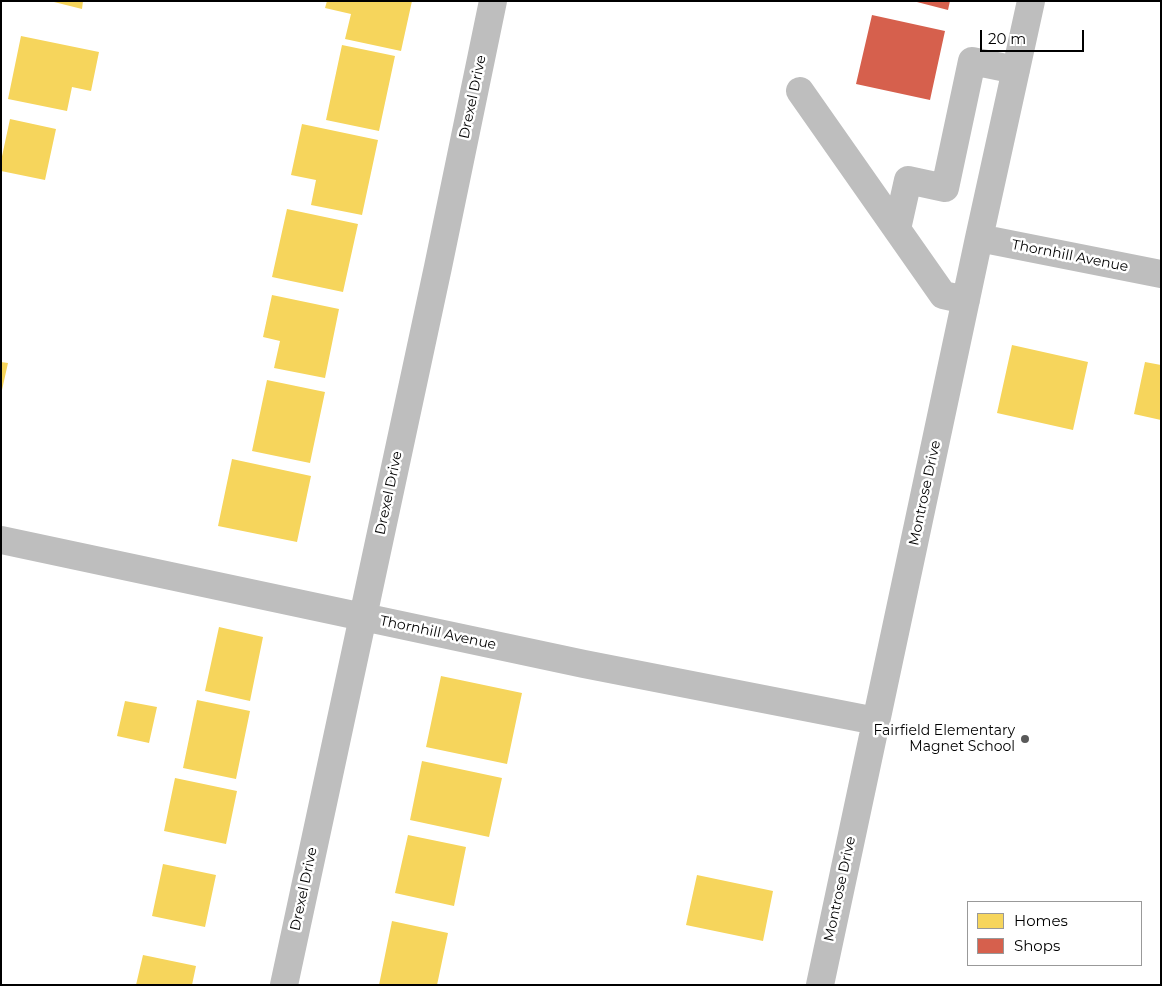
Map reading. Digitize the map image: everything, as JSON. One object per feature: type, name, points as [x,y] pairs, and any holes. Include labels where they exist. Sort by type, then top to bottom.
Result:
[{"type":"street","name":"Drexel Drive","points":[[284,985],[493,1]]},
{"type":"street","name":"Montrose Drive","points":[[820,985],[1031,1]]},
{"type":"street","points":[[897,229],[908,180],[945,188],[972,61],[1016,70]]},
{"type":"street","points":[[800,91],[943,295],[966,300]]},
{"type":"street","name":"Thornhill Avenue","points":[[979,238],[1161,274]]},
{"type":"street","name":"Thornhill Avenue","points":[[1,540],[594,666],[876,721]]},
{"type":"building: Homes","points":[[50,1],[83,1],[82,9]]},
{"type":"building: Homes","points":[[327,1],[412,1],[401,51],[345,39],[351,14],[325,8]]},
{"type":"building: Homes","points":[[21,36],[99,52],[91,91],[72,87],[67,111],[8,99]]},
{"type":"building: Homes","points":[[342,45],[395,56],[379,131],[326,120]]},
{"type":"building: Homes","points":[[10,119],[56,129],[45,180],[1,171],[1,161]]},
{"type":"building: Homes","points":[[302,124],[378,140],[362,215],[311,205],[316,180],[291,175]]},
{"type":"building: Homes","points":[[287,209],[358,224],[343,292],[272,277]]},
{"type":"building: Homes","points":[[272,295],[339,309],[325,378],[274,368],[280,341],[263,337]]},
{"type":"building: Homes","points":[[1012,345],[1088,362],[1073,430],[997,413]]},
{"type":"building: Homes","points":[[1,362],[8,363],[2,390],[1,389]]},
{"type":"building: Homes","points":[[1145,362],[1161,365],[1161,420],[1134,414]]},
{"type":"building: Homes","points":[[267,380],[325,392],[310,463],[252,451]]},
{"type":"building: Homes","points":[[232,459],[311,476],[297,542],[218,526]]},
{"type":"building: Homes","points":[[219,627],[263,637],[250,701],[205,691]]},
{"type":"building: Homes","points":[[441,676],[522,693],[507,764],[426,747]]},
{"type":"building: Homes","points":[[197,700],[250,711],[236,779],[183,768]]},
{"type":"building: Homes","points":[[125,701],[157,707],[149,743],[117,736]]},
{"type":"building: Homes","points":[[422,761],[502,778],[489,837],[410,820]]},
{"type":"building: Homes","points":[[175,778],[237,791],[226,844],[164,831]]},
{"type":"building: Homes","points":[[408,835],[466,847],[454,906],[395,893]]},
{"type":"building: Homes","points":[[163,864],[216,875],[205,927],[152,916]]},
{"type":"building: Homes","points":[[697,875],[773,891],[763,941],[686,925]]},
{"type":"building: Homes","points":[[392,921],[448,933],[437,985],[379,985]]},
{"type":"building: Homes","points":[[143,955],[196,966],[192,985],[136,985]]},
{"type":"building: Shops","points":[[913,1],[950,1],[948,10]]},
{"type":"building: Shops","points":[[872,15],[945,31],[930,100],[856,84]]},
{"type":"place","name":"Fairfield Elementary Magnet School","points":[[1025,739]]}]
